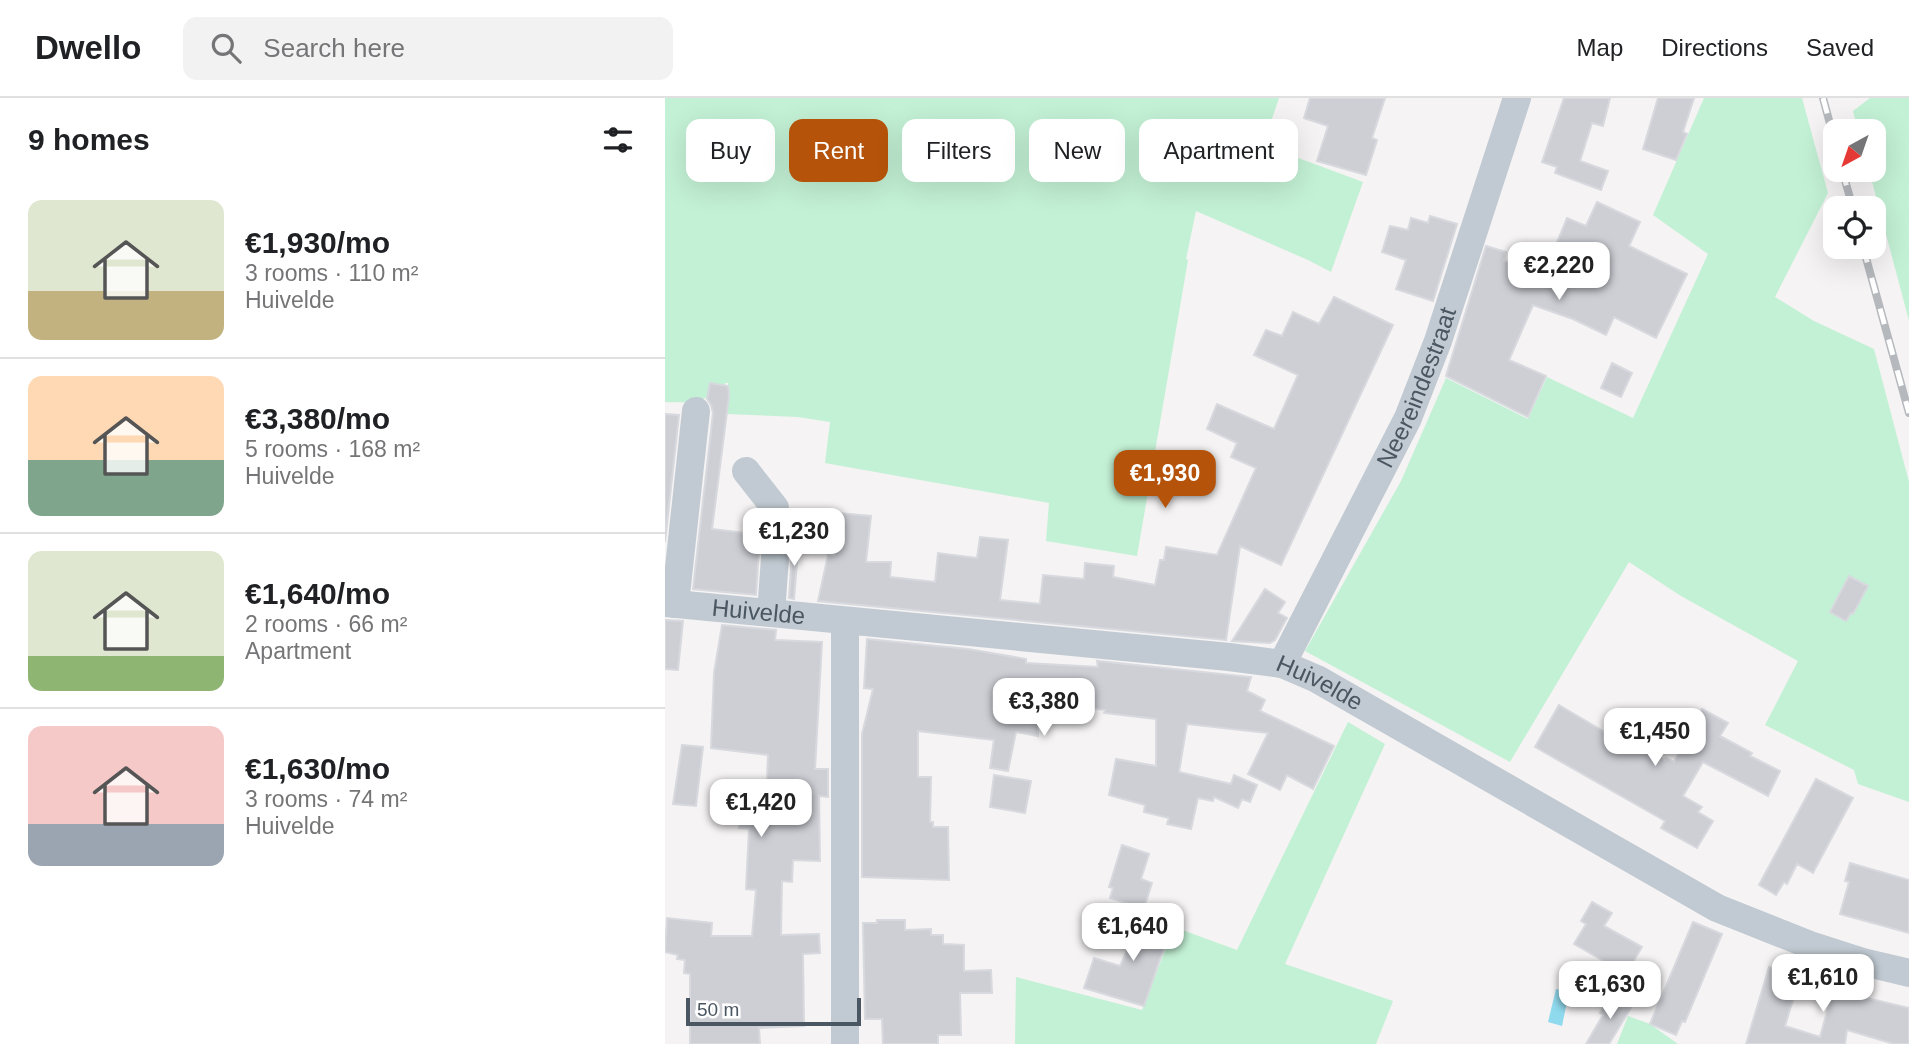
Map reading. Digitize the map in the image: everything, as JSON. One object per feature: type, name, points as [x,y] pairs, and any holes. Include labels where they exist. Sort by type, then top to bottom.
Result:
[{"type":"street","name":"Neereindestraat","points":[[1282,664],[1408,418],[1440,332],[1517,98]]},
{"type":"street","points":[[670,604],[696,411]]},
{"type":"street","points":[[746,471],[775,508],[771,613]]},
{"type":"street","name":"Huivelde","points":[[670,604],[1282,664],[1317,679],[1717,908],[1810,945],[1909,973]]},
{"type":"street","points":[[845,621],[845,1044]]},
{"type":"green space","points":[[665,98],[1279,98],[1272,119],[1139,119],[1139,182],[1298,182],[1298,158],[1363,182],[1331,272],[1196,211],[1137,556],[1046,541],[1049,503],[825,463],[830,422],[798,417],[726,414],[728,383],[703,399],[665,402]]},
{"type":"green space","points":[[1704,98],[1802,98],[1828,193],[1823,196],[1823,203],[1775,297],[1814,321],[1874,349],[1909,482],[1909,802],[1858,784],[1854,770],[1765,725],[1798,661],[1681,596],[1629,562],[1510,762],[1305,651],[1401,481],[1446,378],[1528,419],[1547,377],[1633,418],[1708,254],[1653,215]]},
{"type":"green space","points":[[1870,98],[1909,98],[1909,321],[1886,234],[1886,196],[1876,196],[1872,182],[1887,182],[1887,119],[1855,119],[1853,111]]},
{"type":"green space","points":[[1348,722],[1385,744],[1285,964],[1393,1001],[1376,1044],[1015,1044],[1016,977],[1142,1010],[1174,927],[1237,950]]},
{"type":"green space","points":[[1628,1016],[1650,1024],[1678,1044],[1617,1044]]},
{"type":"water","points":[[1556,989],[1569,992],[1562,1026],[1548,1022]]},
{"type":"building","points":[[1310,98],[1385,98],[1372,138],[1377,140],[1366,175],[1317,161],[1328,126],[1304,118]]},
{"type":"building","points":[[1564,98],[1610,98],[1603,126],[1592,123],[1580,161],[1608,171],[1601,190],[1555,173],[1557,167],[1542,162]]},
{"type":"building","points":[[1658,98],[1694,98],[1683,132],[1687,134],[1676,160],[1643,149]]},
{"type":"building","points":[[1597,202],[1640,222],[1629,246],[1687,274],[1656,338],[1614,317],[1606,335],[1573,319],[1533,305],[1509,360],[1546,376],[1528,417],[1446,376],[1486,246],[1506,252],[1504,261],[1524,267],[1546,269],[1567,218],[1586,226]]},
{"type":"building","points":[[1430,216],[1457,224],[1433,301],[1396,289],[1406,260],[1382,252],[1390,226],[1408,230],[1411,218],[1428,223]]},
{"type":"building","points":[[1334,297],[1393,325],[1281,565],[1240,546],[1226,640],[818,601],[828,555],[834,555],[839,513],[871,516],[866,562],[891,562],[890,577],[935,582],[938,553],[977,558],[980,537],[1008,540],[1000,600],[1040,604],[1043,575],[1084,579],[1085,563],[1114,566],[1113,577],[1155,585],[1160,560],[1164,560],[1166,547],[1217,555],[1256,468],[1231,457],[1237,443],[1207,429],[1217,404],[1274,429],[1298,375],[1254,355],[1266,330],[1282,336],[1293,312],[1319,324]]},
{"type":"building","points":[[1612,363],[1632,373],[1621,397],[1601,388]]},
{"type":"building","points":[[710,383],[728,386],[729,396],[712,529],[760,535],[756,595],[693,589],[713,413],[707,399]]},
{"type":"building","points":[[665,414],[679,415],[665,542]]},
{"type":"building","points":[[793,538],[799,539],[794,599],[789,598]]},
{"type":"building","points":[[1849,576],[1868,586],[1853,614],[1851,613],[1846,621],[1830,612]]},
{"type":"building","points":[[1265,589],[1285,602],[1278,613],[1287,618],[1275,640],[1270,643],[1232,641]]},
{"type":"building","points":[[665,620],[683,621],[678,670],[665,669]]},
{"type":"building","points":[[722,625],[776,630],[775,640],[822,642],[815,769],[828,769],[828,797],[819,796],[820,861],[793,860],[792,882],[782,881],[781,935],[819,934],[820,953],[803,954],[804,1026],[759,1028],[760,1044],[690,1044],[690,974],[684,973],[685,960],[665,952],[667,918],[712,923],[711,936],[752,936],[756,890],[746,889],[749,829],[739,828],[742,809],[758,809],[759,805],[766,805],[768,755],[711,748],[714,673]]},
{"type":"building","points":[[867,639],[968,649],[1026,659],[1026,663],[1098,667],[1097,661],[1251,677],[1247,691],[1265,700],[1260,711],[1334,746],[1313,789],[1287,775],[1280,790],[1248,774],[1268,733],[1187,724],[1179,772],[1231,784],[1234,775],[1257,785],[1250,802],[1242,799],[1238,808],[1214,797],[1213,801],[1198,798],[1191,829],[1167,824],[1169,818],[1144,812],[1145,805],[1109,795],[1116,759],[1156,766],[1156,719],[1104,713],[1105,710],[1091,708],[1092,700],[1038,695],[1038,736],[1016,732],[1008,771],[990,768],[994,740],[918,731],[918,777],[931,777],[930,822],[933,822],[933,827],[948,827],[949,880],[862,877],[862,734],[873,689],[864,688]]},
{"type":"building","points":[[1559,705],[1620,741],[1622,736],[1665,760],[1666,758],[1674,762],[1702,709],[1728,723],[1720,736],[1752,753],[1750,756],[1780,771],[1768,796],[1703,762],[1683,796],[1702,807],[1698,812],[1713,821],[1697,848],[1661,828],[1665,821],[1535,747]]},
{"type":"building","points":[[682,745],[703,747],[696,806],[673,804]]},
{"type":"building","points":[[994,775],[1031,781],[1025,813],[990,807]]},
{"type":"building","points":[[1816,779],[1853,798],[1813,873],[1797,864],[1787,884],[1784,882],[1776,895],[1759,885]]},
{"type":"building","points":[[1122,845],[1149,854],[1141,879],[1152,883],[1144,908],[1110,898],[1113,888],[1109,887]]},
{"type":"building","points":[[1850,863],[1909,880],[1909,933],[1840,914],[1849,882],[1845,881]]},
{"type":"building","points":[[1592,902],[1612,913],[1604,926],[1642,947],[1626,974],[1574,944],[1586,924],[1581,921]]},
{"type":"building","points":[[1146,909],[1170,916],[1162,944],[1165,945],[1144,1006],[1084,988],[1094,958],[1120,966]]},
{"type":"building","points":[[877,920],[905,920],[905,930],[931,929],[931,935],[943,935],[943,944],[964,945],[964,971],[991,970],[992,993],[960,993],[961,1035],[938,1035],[938,1044],[883,1044],[882,1019],[865,1019],[863,923],[877,923]]},
{"type":"building","points":[[1693,922],[1722,934],[1685,1022],[1682,1021],[1676,1035],[1650,1024]]},
{"type":"building","points":[[1782,960],[1813,969],[1808,986],[1798,983],[1785,1026],[1820,1037],[1834,987],[1909,1008],[1909,1044],[1894,1044],[1847,1030],[1845,1044],[1746,1044],[1769,967],[1779,970]]},
{"type":"building","points":[[1612,994],[1632,1006],[1609,1044],[1586,1044],[1603,1015],[1600,1013]]},
{"type":"railway","points":[[1823,98],[1829,119]]},
{"type":"railway","points":[[1845,182],[1850,196]]},
{"type":"railway","points":[[1866,259],[1909,413]]}]
